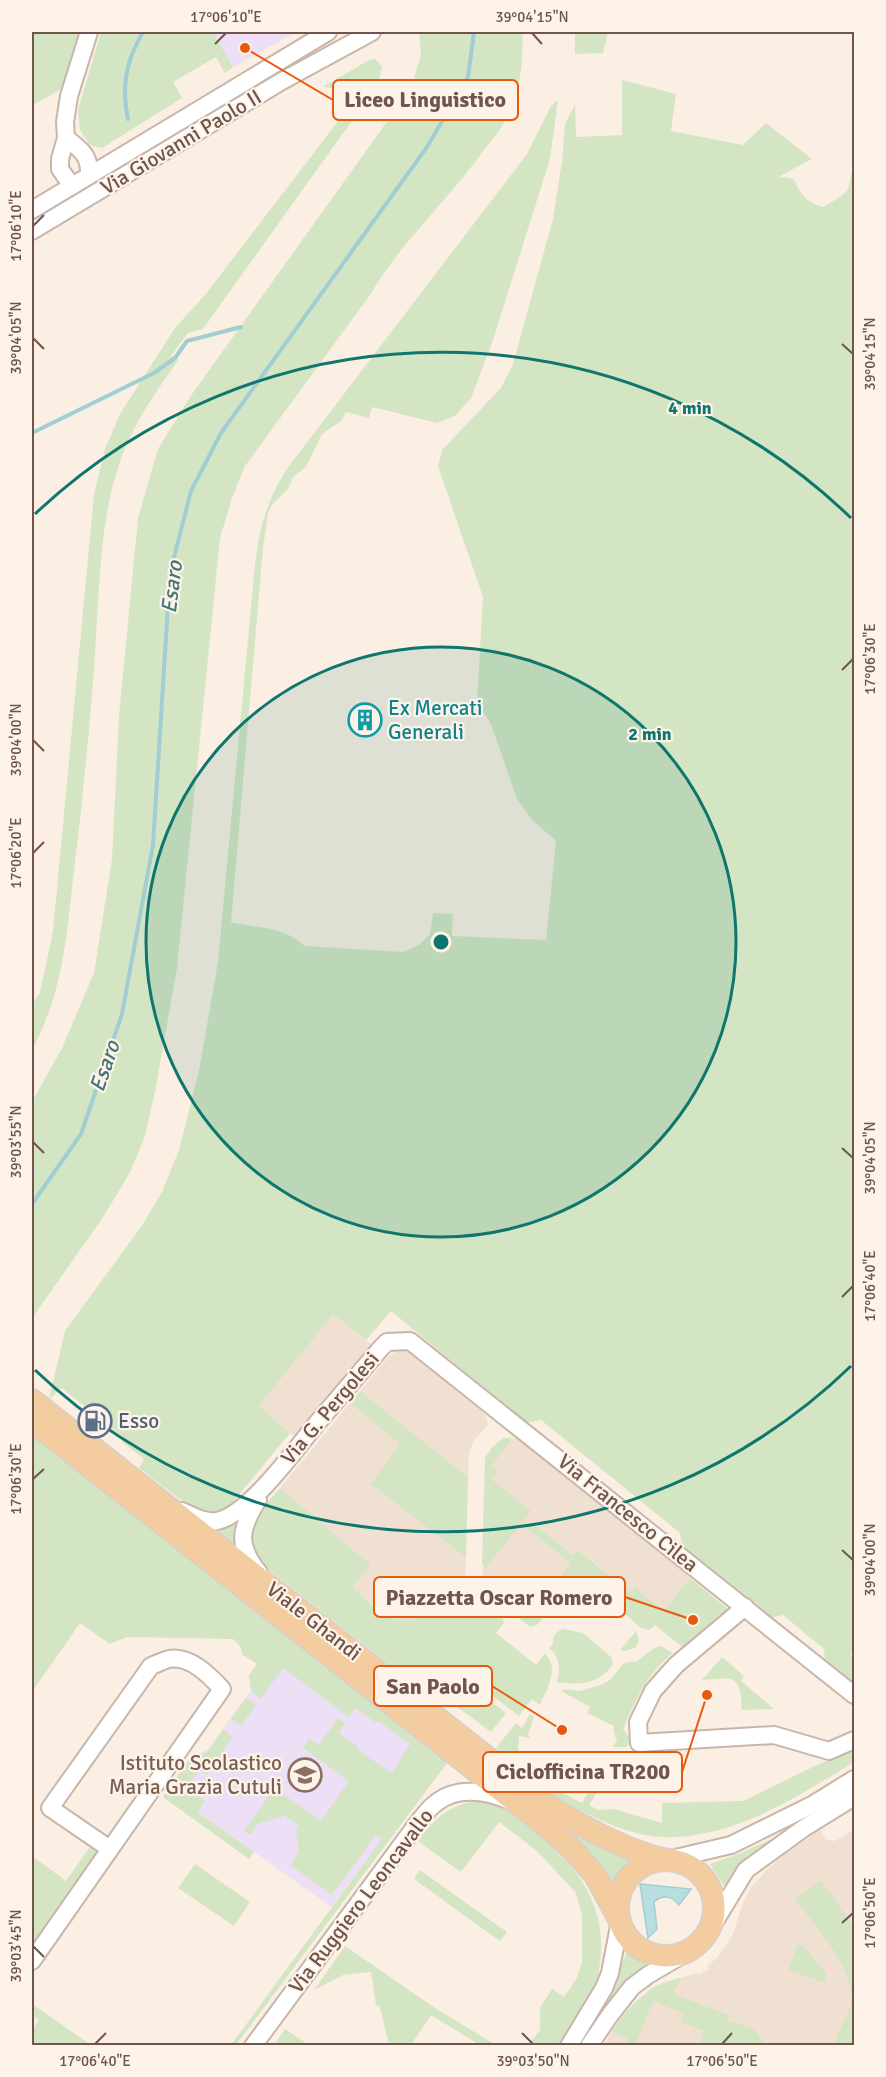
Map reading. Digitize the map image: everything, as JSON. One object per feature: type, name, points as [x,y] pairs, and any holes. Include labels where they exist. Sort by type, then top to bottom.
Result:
[{"type":"main road","name":"Viale Ghandi","points":[[32,1400],[143,1497],[569,1846],[599,1882],[620,1921]]},
{"type":"main road","name":"Viale Ghandi","points":[[32,1421],[288,1601],[554,1809],[623,1846],[667,1860]]},
{"type":"main road","points":[[667,1860],[681,1862],[694,1868],[708,1884],[714,1904],[714,1918],[709,1931],[694,1948],[680,1954],[665,1956],[650,1953],[636,1946],[626,1935],[618,1908],[619,1895],[632,1873],[648,1863],[667,1860]]},
{"type":"street","points":[[87,198],[80,181],[60,169],[60,159],[66,138],[65,122],[69,96],[89,32]]},
{"type":"street","name":"Via Giovanni Paolo II","points":[[32,231],[372,32]]},
{"type":"street","name":"Via Giovanni Paolo II","points":[[32,210],[325,34]]},
{"type":"street","points":[[66,138],[85,155],[90,164],[80,181]]},
{"type":"street","name":"Via G. Pergolesi","points":[[267,1484],[381,1348],[387,1342],[398,1341]]},
{"type":"street","name":"Via Francesco Cilea","points":[[398,1341],[410,1341],[424,1350],[855,1695]]},
{"type":"street","points":[[143,1497],[198,1519],[218,1521],[240,1509],[267,1484]]},
{"type":"street","points":[[267,1484],[246,1520],[243,1546],[249,1560],[260,1574],[288,1601]]},
{"type":"street","points":[[745,1606],[676,1665],[653,1691],[638,1722],[639,1743],[774,1735],[829,1751],[855,1740]]},
{"type":"street","points":[[32,1961],[222,1689],[208,1673],[188,1662],[171,1658],[151,1666],[50,1808],[110,1849]]},
{"type":"street","points":[[667,1860],[731,1845],[812,1805],[855,1779]]},
{"type":"street","name":"Via Ruggiero Leoncavallo","points":[[253,2046],[392,1857],[436,1803],[449,1795],[478,1792],[494,1794],[523,1807]]},
{"type":"street","points":[[709,1931],[746,1870],[804,1828],[855,1797]]},
{"type":"street","points":[[569,2046],[604,1988],[610,1973],[620,1921]]},
{"type":"street","points":[[589,2046],[632,1988],[648,1975],[694,1948]]},
{"type":"shaded area","points":[[213,32],[296,32],[233,67]]},
{"type":"shaded area","points":[[333,1313],[373,1346],[295,1437],[259,1406]]},
{"type":"shaded area","points":[[401,1350],[409,1352],[486,1415],[488,1425],[474,1440],[469,1452],[468,1477],[360,1391],[391,1354]]},
{"type":"shaded area","points":[[350,1403],[401,1444],[371,1484],[466,1558],[465,1590],[457,1583],[413,1621],[406,1622],[388,1617],[352,1587],[371,1565],[280,1488]]},
{"type":"shaded area","points":[[513,1438],[523,1441],[690,1578],[663,1611],[635,1587],[630,1592],[579,1550],[574,1556],[533,1523],[529,1529],[570,1563],[528,1616],[482,1580],[491,1467]]},
{"type":"shaded area","name":"Istituto Scolastico Maria Grazia Cutuli","points":[[281,1632],[443,1760],[331,1907],[168,1790],[191,1757],[208,1750],[251,1690],[249,1675]]},
{"type":"shaded area","points":[[820,1830],[826,1840],[835,1841],[854,1830],[854,2045],[603,2046],[619,2020],[651,1988],[664,1982],[697,1973],[698,1975],[710,1969],[707,1966],[718,1957],[733,1934],[743,1903],[752,1886],[785,1854]]},
{"type":"green space","points":[[32,32],[83,32],[66,86],[32,106]]},
{"type":"green space","points":[[101,32],[213,32],[233,67],[225,73],[216,57],[173,82],[182,98],[102,148],[90,145],[80,130],[78,110]]},
{"type":"green space","points":[[419,32],[522,32],[521,66],[514,100],[505,121],[496,134],[396,256],[245,466],[232,498],[220,538],[177,968],[155,1092],[144,1139],[129,1174],[102,1219],[32,1318],[32,1102],[62,1048],[94,973],[112,859],[119,716],[138,518],[158,449],[190,397],[411,88],[421,55]]},
{"type":"green space","points":[[575,32],[608,32],[603,53],[575,54]]},
{"type":"green space","points":[[375,59],[382,67],[379,80],[203,329],[188,333],[171,356],[178,360],[141,417],[119,464],[111,492],[102,551],[88,745],[66,941],[51,1006],[32,1050],[32,1004],[40,993],[53,931],[94,494],[105,449],[120,414],[175,328],[205,295],[342,116],[348,101],[346,97],[338,90],[323,87],[369,60]]},
{"type":"green space","points":[[622,80],[676,94],[671,131],[743,145],[766,123],[812,159],[776,178],[791,178],[806,199],[820,206],[823,207],[847,190],[854,161],[854,1648],[850,1654],[854,1658],[854,1687],[825,1663],[824,1649],[783,1615],[769,1618],[682,1548],[680,1533],[541,1420],[526,1423],[391,1311],[366,1340],[333,1314],[259,1406],[290,1433],[233,1502],[218,1512],[204,1512],[195,1508],[139,1468],[144,1459],[122,1442],[122,1436],[62,1388],[49,1399],[65,1331],[143,1224],[162,1192],[179,1150],[199,1071],[218,962],[254,575],[258,545],[268,505],[289,466],[527,154],[551,106],[558,100],[550,159],[492,343],[471,398],[455,416],[437,423],[372,407],[369,418],[346,412],[341,421],[322,434],[306,467],[293,477],[288,489],[272,505],[268,513],[263,548],[231,922],[279,931],[288,934],[305,946],[403,952],[419,945],[430,934],[433,913],[453,914],[452,936],[546,940],[556,841],[531,819],[517,799],[491,724],[477,702],[483,597],[438,466],[442,450],[501,388],[513,364],[553,219],[565,124],[575,105],[576,137],[622,135]]},
{"type":"green space","points":[[360,1391],[468,1477],[466,1558],[371,1484],[400,1444],[350,1403]]},
{"type":"green space","points":[[32,1435],[447,1763],[236,2045],[231,2045],[382,1839],[376,1835],[332,1895],[290,1865],[299,1852],[296,1831],[299,1826],[283,1815],[257,1824],[251,1835],[244,1831],[274,1788],[321,1821],[349,1781],[303,1748],[309,1738],[319,1745],[338,1718],[345,1723],[339,1733],[359,1748],[358,1750],[392,1773],[410,1744],[356,1708],[349,1717],[283,1668],[260,1700],[251,1690],[249,1675],[257,1664],[243,1655],[240,1646],[233,1639],[127,1637],[110,1644],[80,1623],[32,1692]]},
{"type":"green space","points":[[504,1438],[513,1438],[491,1467],[497,1471],[491,1479],[531,1511],[486,1568],[482,1564],[485,1458],[493,1446]]},
{"type":"green space","points":[[280,1488],[371,1565],[352,1587],[380,1611],[395,1619],[413,1621],[457,1583],[503,1619],[504,1623],[496,1633],[536,1665],[545,1653],[552,1666],[552,1672],[540,1705],[532,1699],[519,1716],[464,1674],[440,1705],[260,1563],[253,1552],[251,1532],[259,1513]]},
{"type":"green space","points":[[241,1515],[237,1547],[211,1526]]},
{"type":"green space","points":[[533,1523],[573,1555],[578,1550],[630,1592],[635,1587],[663,1611],[690,1578],[728,1609],[682,1647],[655,1625],[649,1630],[641,1628],[579,1575],[537,1625],[530,1627],[485,1591],[482,1580],[528,1616],[570,1563],[528,1529]]},
{"type":"green space","points":[[563,1629],[583,1633],[611,1657],[613,1664],[595,1680],[581,1683],[557,1682],[559,1664],[549,1648],[553,1644],[555,1635]]},
{"type":"green space","points":[[636,1631],[639,1640],[635,1648],[620,1650]]},
{"type":"green space","points":[[661,1646],[673,1653],[649,1678],[632,1708],[623,1729],[630,1738],[627,1747],[613,1747],[617,1740],[614,1726],[587,1713],[590,1707],[561,1691],[566,1689],[579,1691],[601,1685],[610,1680],[624,1663],[637,1661],[656,1647]]},
{"type":"green space","points":[[722,1657],[744,1676],[741,1681],[774,1709],[742,1710],[740,1689],[734,1680],[702,1680]]},
{"type":"green space","points":[[471,1687],[506,1713],[491,1732],[456,1706]]},
{"type":"green space","points":[[246,1698],[256,1705],[241,1726],[231,1719]]},
{"type":"green space","points":[[530,1714],[534,1717],[528,1734],[530,1738],[519,1736],[518,1750],[526,1764],[522,1768],[496,1748],[516,1723],[522,1728]]},
{"type":"green space","points":[[223,1729],[233,1737],[207,1775],[200,1770],[187,1788],[205,1801],[198,1812],[254,1852],[249,1859],[163,1797],[191,1757],[208,1751]]},
{"type":"green space","points":[[854,1750],[854,1762],[787,1802],[738,1824],[687,1836],[652,1836],[617,1827],[563,1802],[527,1774],[582,1803],[600,1770],[610,1772],[589,1805],[598,1810],[614,1809],[662,1823],[662,1803],[743,1801],[819,1764]]},
{"type":"green space","points":[[476,1801],[505,1810],[543,1838],[580,1878],[595,1909],[600,1926],[601,1944],[597,1982],[585,2009],[561,2045],[528,2045],[540,2030],[540,2008],[552,1989],[564,1997],[577,1978],[582,1962],[582,1916],[576,1893],[537,1851],[499,1822],[461,1872],[418,1841],[443,1814],[458,1806]]},
{"type":"green space","points":[[557,1821],[638,1859],[626,1869],[614,1885],[595,1859]]},
{"type":"green space","points":[[772,1839],[733,1874],[724,1886],[710,1864]]},
{"type":"green space","points":[[90,1847],[98,1853],[32,1946],[32,1856],[66,1881]]},
{"type":"green space","points":[[195,1864],[250,1902],[234,1926],[178,1888]]},
{"type":"green space","points":[[420,1870],[507,1932],[500,1941],[414,1879]]},
{"type":"green space","points":[[821,1880],[854,1928],[854,2045],[835,2045],[851,2002],[851,1989],[847,1976],[832,1948],[795,1899]]},
{"type":"green space","points":[[798,1944],[805,1948],[826,1974],[825,1983],[788,1970]]},
{"type":"green space","points":[[345,1946],[435,2008],[496,2045],[480,2045],[431,2015],[411,2045],[389,2045],[380,2007],[376,2005],[371,1972],[343,1975],[314,1990]]},
{"type":"green space","points":[[628,1949],[643,1960],[654,1963],[625,1985],[603,2009]]},
{"type":"green space","points":[[681,1978],[673,1994],[728,2015],[727,2020],[756,2030],[764,2045],[699,2045],[704,2031],[681,2022],[683,2013],[653,2001],[635,2045],[626,2045],[628,2039],[612,2031],[641,1997],[669,1981]]},
{"type":"green space","points":[[32,2004],[91,2045],[32,2045],[32,2031],[39,2020],[32,2015]]},
{"type":"green space","points":[[285,2029],[309,2045],[277,2046],[275,2044]]},
{"type":"water","points":[[640,1884],[691,1889],[679,1905],[667,1897],[654,1902],[657,1929],[648,1938]]},
{"type":"waterway","points":[[128,119],[125,96],[126,74],[132,53],[143,32]]},
{"type":"waterway","name":"Esaro","points":[[32,1204],[81,1134],[122,1014],[153,845],[170,573],[191,491],[221,433],[427,147],[468,77],[474,32]]},
{"type":"waterway","points":[[32,433],[154,373],[175,358],[187,341],[241,327]]},
{"type":"place","name":"Liceo Linguistico","points":[[245,48]]},
{"type":"place","name":"Ex Mercati Generali","points":[[365,720]]},
{"type":"place","name":"Esso","points":[[95,1421]]},
{"type":"place","name":"Piazzetta Oscar Romero","points":[[693,1620]]},
{"type":"place","name":"Ciclofficina TR200","points":[[707,1695]]},
{"type":"place","name":"San Paolo","points":[[562,1730]]},
{"type":"place","name":"Istituto Scolastico Maria Grazia Cutuli","points":[[305,1775]]}]
